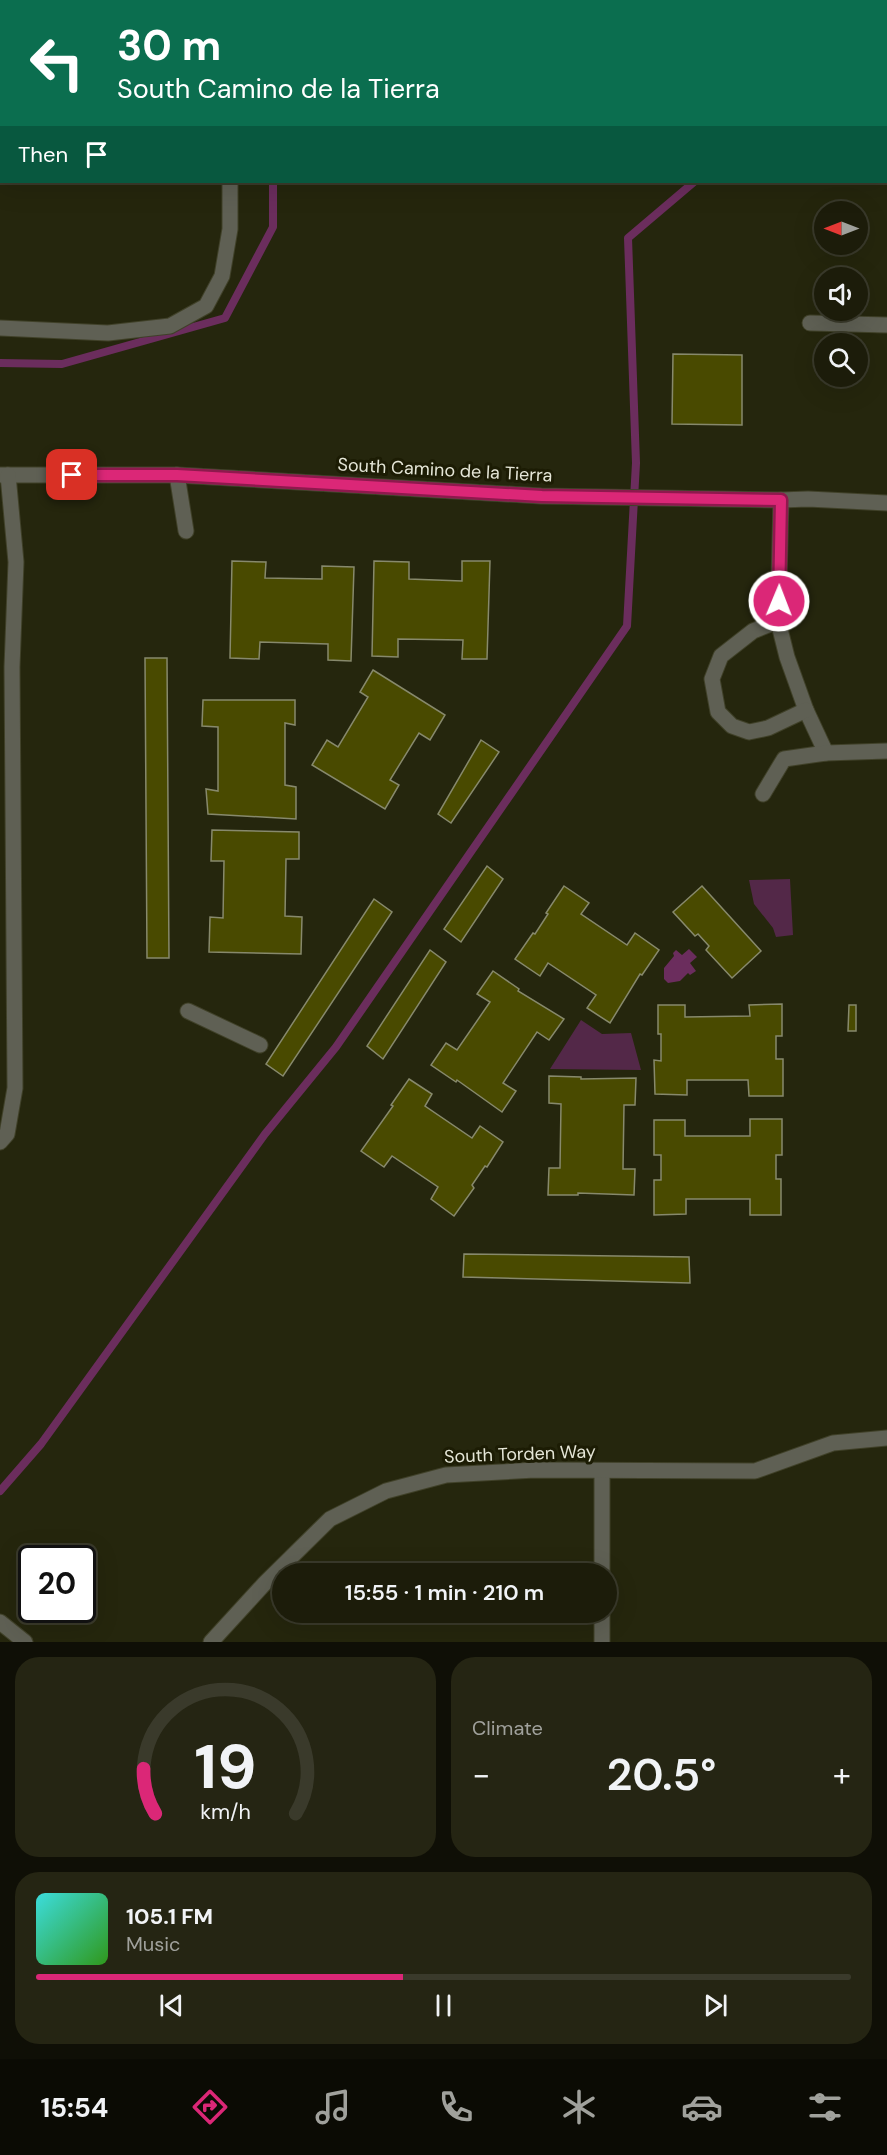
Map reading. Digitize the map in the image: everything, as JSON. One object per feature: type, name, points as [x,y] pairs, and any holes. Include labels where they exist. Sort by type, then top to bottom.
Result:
[{"type":"street","points":[[0,328],[108,333],[170,326],[206,306],[222,276],[230,229],[230,183]]},
{"type":"street","points":[[810,323],[887,325]]},
{"type":"street","points":[[0,1142],[7,1134],[15,1088],[6,668],[16,562],[4,475]]},
{"type":"street","name":"South Camino de la Tierra","points":[[4,475],[177,475],[542,496],[887,502]]},
{"type":"street","points":[[177,475],[186,531]]},
{"type":"street","points":[[781,500],[778,621],[787,657],[806,710],[826,753]]},
{"type":"street","points":[[778,621],[753,631],[721,656],[712,679],[718,712],[732,726],[749,732],[768,728],[806,710]]},
{"type":"street","points":[[763,794],[784,759],[826,753],[887,751]]},
{"type":"street","points":[[188,1011],[260,1046]]},
{"type":"street","name":"South Torden Way","points":[[211,1642],[265,1583],[330,1519],[386,1491],[446,1475],[536,1470],[755,1471],[833,1443],[887,1438]]},
{"type":"street","points":[[602,1471],[602,1563]]},
{"type":"street","points":[[0,1622],[25,1642]]},
{"type":"street","points":[[602,1623],[602,1642]]},
{"type":"shaded area","points":[[790,879],[793,935],[776,937],[773,928],[754,904],[749,880]]},
{"type":"shaded area","points":[[689,949],[697,957],[690,963],[696,971],[690,975],[688,973],[680,981],[668,983],[664,979],[664,968],[674,956],[673,953],[676,950],[682,955]]},
{"type":"shaded area","points":[[581,1020],[602,1034],[631,1033],[641,1070],[550,1069]]},
{"type":"building","points":[[673,354],[742,355],[742,425],[672,424]]},
{"type":"building","points":[[232,561],[266,562],[265,578],[322,579],[322,566],[354,567],[351,661],[328,660],[328,644],[260,642],[259,659],[230,658]]},
{"type":"building","points":[[374,561],[409,562],[409,579],[462,581],[462,561],[490,561],[487,659],[462,659],[463,640],[398,639],[398,657],[372,656]]},
{"type":"building","points":[[145,658],[167,658],[169,958],[147,958]]},
{"type":"building","points":[[373,670],[445,715],[430,740],[419,733],[390,780],[399,785],[385,809],[312,765],[327,740],[338,747],[368,697],[360,692]]},
{"type":"building","points":[[203,700],[295,700],[295,725],[285,723],[285,785],[296,787],[296,819],[208,814],[206,789],[218,791],[218,727],[202,726]]},
{"type":"building","points":[[481,740],[499,752],[451,823],[438,814]]},
{"type":"building","points":[[212,830],[299,832],[299,859],[286,859],[285,916],[302,917],[301,954],[209,952],[210,917],[223,918],[224,861],[211,861]]},
{"type":"building","points":[[487,866],[503,879],[461,942],[444,929]]},
{"type":"building","points":[[564,886],[589,903],[581,914],[627,945],[635,933],[659,950],[642,975],[640,974],[610,1023],[587,1008],[596,995],[548,963],[540,976],[515,959],[533,933],[535,934]]},
{"type":"building","points":[[702,886],[761,951],[732,978],[706,950],[709,946],[698,934],[695,936],[673,912]]},
{"type":"building","points":[[374,899],[392,912],[283,1076],[266,1064]]},
{"type":"building","points":[[430,950],[446,962],[383,1059],[367,1046]]},
{"type":"building","points":[[493,971],[519,989],[518,991],[564,1019],[549,1040],[537,1032],[503,1083],[516,1091],[502,1112],[457,1080],[456,1082],[431,1065],[446,1043],[457,1050],[490,1002],[477,994]]},
{"type":"building","points":[[782,1004],[782,1036],[776,1036],[776,1059],[783,1059],[783,1096],[749,1096],[748,1080],[687,1080],[687,1095],[655,1094],[654,1060],[661,1061],[658,1005],[685,1005],[685,1017],[750,1016],[749,1005]]},
{"type":"building","points":[[849,1005],[856,1005],[856,1031],[848,1031]]},
{"type":"building","points":[[549,1076],[581,1077],[581,1079],[636,1078],[635,1105],[624,1105],[623,1169],[635,1169],[634,1195],[578,1193],[578,1195],[548,1195],[549,1168],[560,1168],[561,1104],[549,1103]]},
{"type":"building","points":[[409,1079],[432,1094],[425,1106],[472,1138],[480,1126],[503,1142],[472,1185],[474,1188],[454,1216],[431,1199],[438,1187],[392,1156],[384,1167],[361,1151]]},
{"type":"building","points":[[750,1119],[782,1119],[782,1155],[776,1155],[776,1179],[781,1179],[781,1215],[750,1215],[750,1199],[686,1199],[686,1214],[654,1215],[654,1180],[661,1180],[661,1155],[654,1155],[654,1120],[685,1120],[685,1136],[750,1136]]},
{"type":"building","points":[[464,1254],[689,1257],[690,1283],[463,1277]]},
{"type":"waterway","points":[[0,363],[62,364],[225,318],[273,227],[273,183]]},
{"type":"waterway","points":[[0,1491],[41,1444],[265,1134],[336,1047],[627,626],[636,463],[628,238],[693,183]]},
{"type":"route","points":[[72,475],[177,475],[542,496],[781,500],[779,601]]}]
